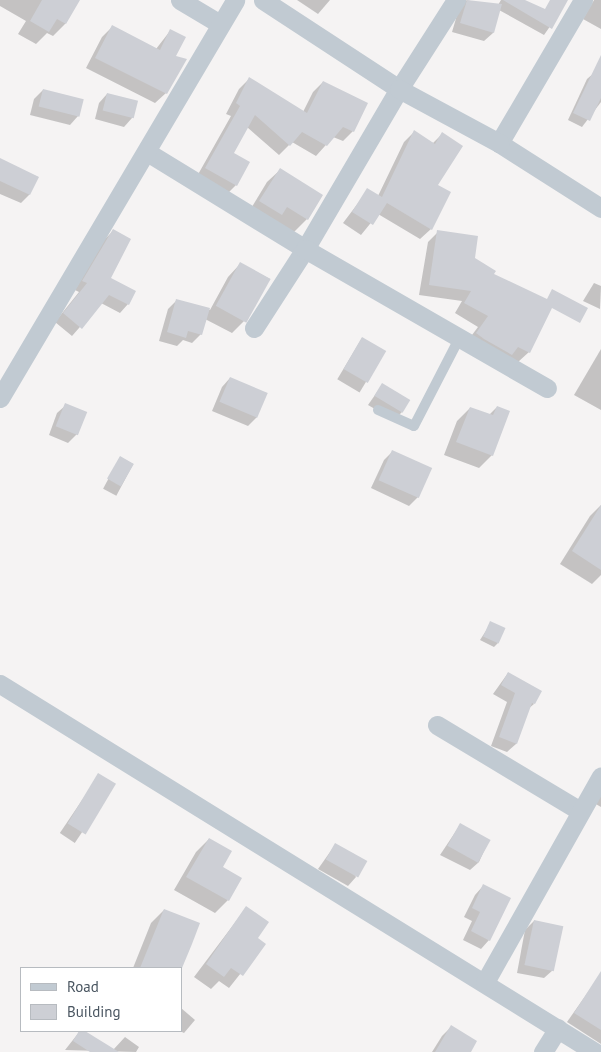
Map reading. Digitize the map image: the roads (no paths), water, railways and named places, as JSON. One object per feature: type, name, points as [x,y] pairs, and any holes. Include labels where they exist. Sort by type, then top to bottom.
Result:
[{"type":"street","points":[[180,0],[220,24]]},
{"type":"street","points":[[0,398],[147,152],[235,0]]},
{"type":"street","points":[[263,0],[400,89],[500,143],[601,208]]},
{"type":"street","points":[[254,328],[305,249],[400,89],[456,0]]},
{"type":"street","points":[[500,143],[583,0]]},
{"type":"street","points":[[147,152],[305,249],[547,388]]},
{"type":"street","points":[[0,684],[485,982],[595,1052]]},
{"type":"street","points":[[437,725],[580,811]]},
{"type":"street","points":[[485,982],[601,776]]},
{"type":"street","points":[[543,1052],[558,1028]]},
{"type":"lane","points":[[378,410],[414,426],[460,338]]}]
